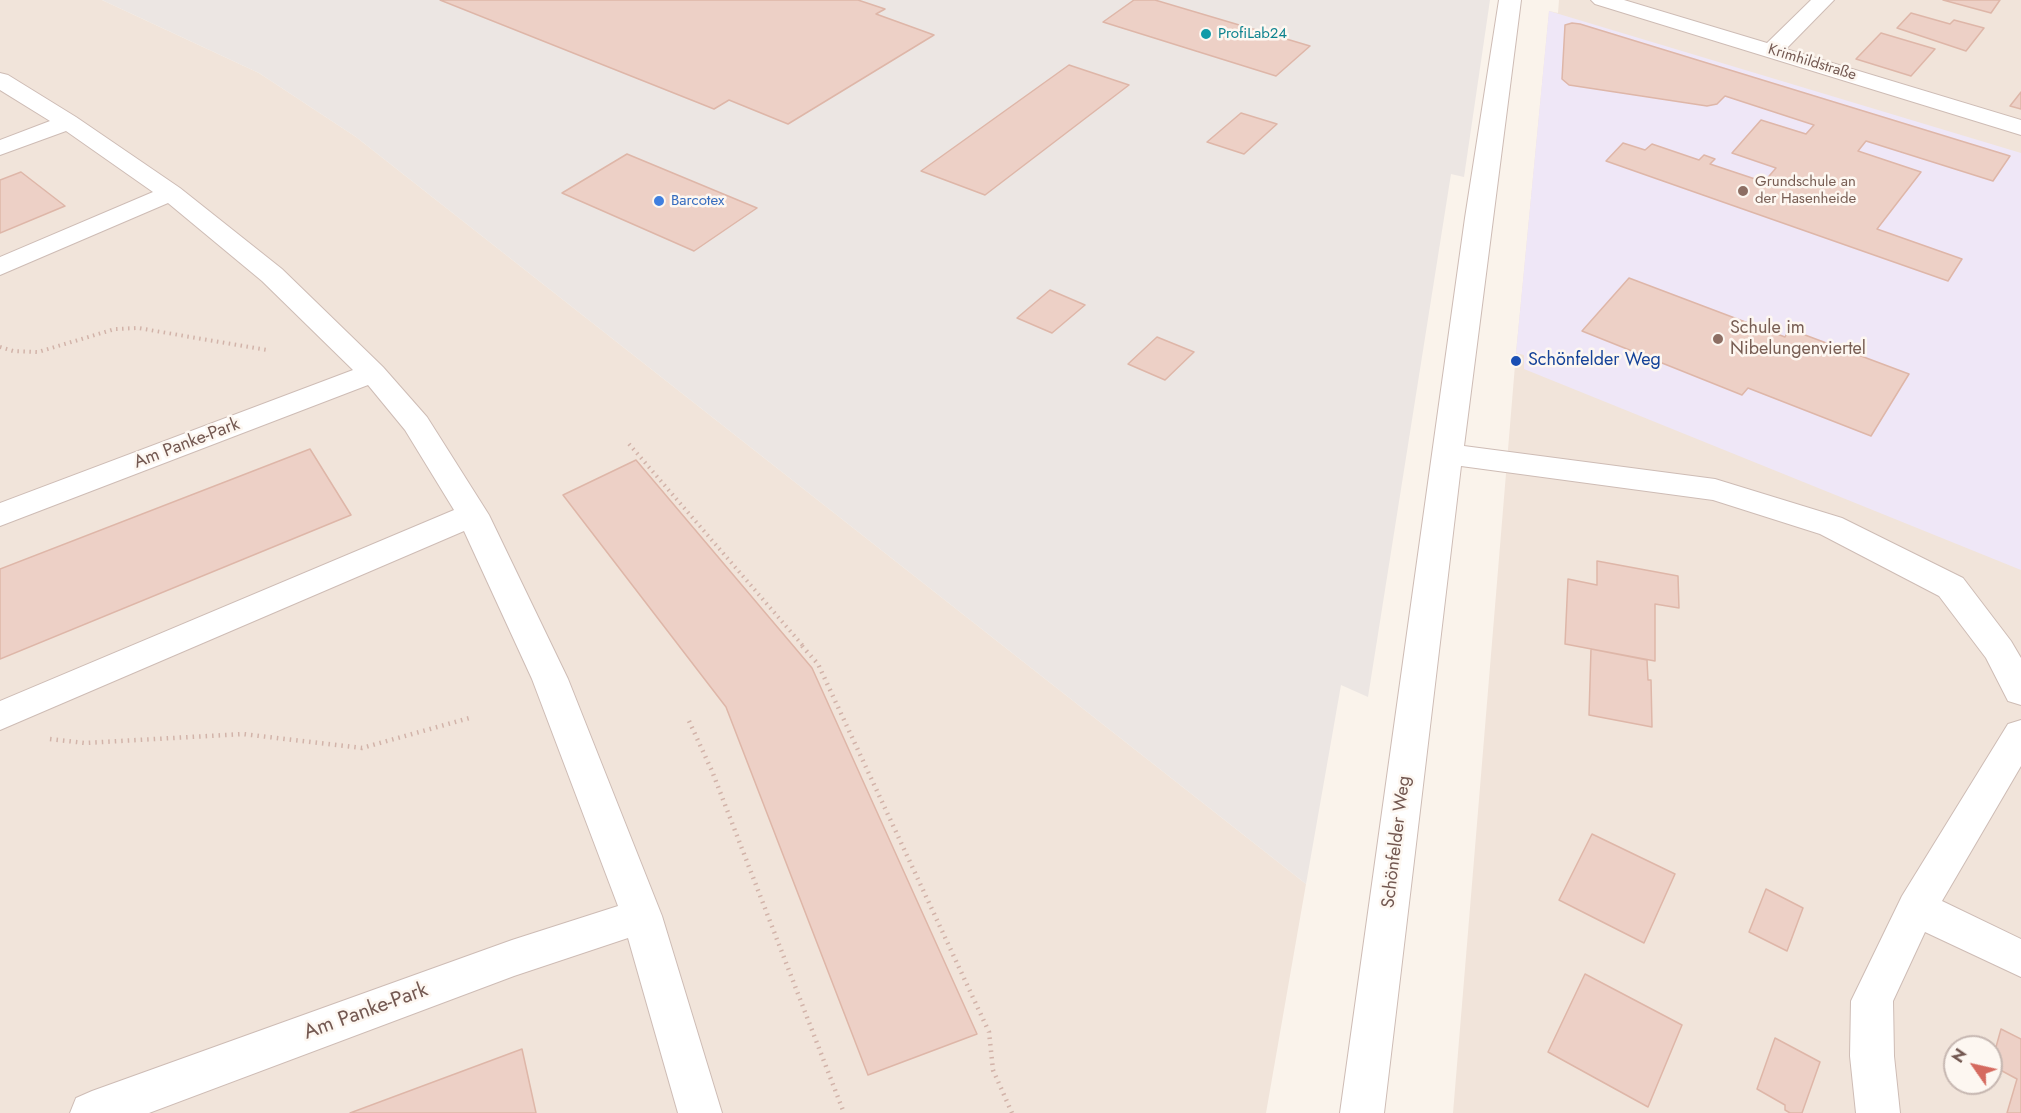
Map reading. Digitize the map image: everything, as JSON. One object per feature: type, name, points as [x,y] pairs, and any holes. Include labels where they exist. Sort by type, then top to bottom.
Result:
[{"type":"street","name":"Schönfelder Weg","points":[[1362,1113],[1447,454],[1510,0]]},
{"type":"street","name":"Krimhildstraße","points":[[1602,0],[2021,128]]},
{"type":"street","points":[[1772,51],[1823,0]]},
{"type":"street","points":[[0,80],[68,122],[171,193],[272,275],[373,373],[416,424],[473,515],[550,679],[642,916],[700,1113]]},
{"type":"street","points":[[0,148],[68,122]]},
{"type":"street","points":[[0,267],[171,193]]},
{"type":"street","name":"Am Panke-Park","points":[[0,514],[373,373]]},
{"type":"street","points":[[1447,454],[1715,490],[1831,526],[1951,587],[1999,650],[2021,692]]},
{"type":"street","points":[[0,716],[473,515]]},
{"type":"street","points":[[1878,1113],[1872,1056],[1872,1001],[1916,908],[2021,734]]},
{"type":"street","points":[[1916,908],[2021,959]]},
{"type":"street","name":"Am Panke-Park","points":[[92,1113],[512,958],[642,916]]},
{"type":"path","points":[[0,347],[18,354],[47,351],[118,328],[156,330],[239,348],[267,350]]},
{"type":"path","points":[[629,444],[818,664],[989,1032],[993,1070],[1012,1113]]},
{"type":"path","points":[[47,738],[85,744],[243,734],[362,748],[472,717]]},
{"type":"path","points":[[690,721],[712,771],[844,1113]]},
{"type":"shaded area","points":[[0,0],[102,0],[259,73],[356,137],[1306,884],[1266,1113],[0,1113]]},
{"type":"shaded area","points":[[102,0],[1490,0],[1464,177],[1451,174],[1368,697],[1341,685],[1306,884],[356,137],[259,73]]},
{"type":"shaded area","points":[[1559,0],[2021,0],[2021,1113],[1453,1113],[1516,353],[1549,11],[1558,13]]},
{"type":"shaded area","points":[[1549,11],[2021,153],[2021,570],[1524,369],[1524,355],[1516,353]]},
{"type":"building","points":[[440,0],[858,0],[885,9],[876,14],[934,35],[788,124],[729,100],[714,109]]},
{"type":"building","name":"ProfiLab24","points":[[1134,0],[1155,0],[1310,46],[1276,76],[1103,22]]},
{"type":"building","points":[[1943,0],[2000,0],[1991,13]]},
{"type":"building","points":[[1911,13],[1950,24],[1954,20],[1984,28],[1966,51],[1897,28]]},
{"type":"building","points":[[1572,23],[2010,156],[1993,181],[1866,141],[1858,151],[1921,172],[1877,229],[1962,259],[1948,281],[1606,161],[1623,143],[1645,150],[1652,144],[1699,160],[1704,155],[1715,159],[1710,164],[1764,182],[1776,168],[1732,153],[1761,120],[1806,134],[1814,125],[1725,96],[1717,104],[1707,106],[1569,85],[1562,79],[1565,25]]},
{"type":"building","points":[[1881,33],[1935,49],[1911,76],[1856,59]]},
{"type":"building","points":[[1069,65],[1129,85],[985,195],[921,171]]},
{"type":"building","points":[[2021,92],[2021,109],[2010,106]]},
{"type":"building","points":[[1241,113],[1277,124],[1244,154],[1207,142]]},
{"type":"building","name":"Barcotex","points":[[627,154],[757,208],[694,251],[562,193]]},
{"type":"building","points":[[21,172],[65,206],[0,233],[0,180]]},
{"type":"building","points":[[1629,278],[1785,337],[1789,329],[1909,374],[1871,436],[1748,388],[1742,395],[1582,331]]},
{"type":"building","points":[[1050,290],[1085,305],[1052,333],[1017,318]]},
{"type":"building","points":[[1157,337],[1194,352],[1165,380],[1128,364]]},
{"type":"building","points":[[310,449],[351,515],[0,659],[0,569]]},
{"type":"building","points":[[636,460],[812,668],[977,1034],[868,1075],[726,707],[563,495]]},
{"type":"building","points":[[1597,561],[1678,576],[1679,608],[1655,604],[1655,661],[1565,644],[1568,579],[1597,585]]},
{"type":"building","points":[[1591,649],[1647,660],[1648,680],[1651,680],[1652,727],[1589,715]]},
{"type":"building","points":[[1592,834],[1675,874],[1644,943],[1559,900]]},
{"type":"building","points":[[1766,889],[1803,908],[1787,951],[1749,932]]},
{"type":"building","points":[[1585,974],[1682,1025],[1648,1107],[1548,1052]]},
{"type":"building","points":[[2001,1029],[2021,1039],[2021,1113],[2007,1113],[2017,1079],[2003,1071],[2003,1035],[1999,1035]]},
{"type":"building","points":[[1775,1038],[1820,1062],[1802,1113],[1790,1113],[1785,1110],[1785,1105],[1757,1089]]},
{"type":"building","points":[[522,1049],[536,1113],[350,1113]]},
{"type":"place","name":"ProfiLab24","points":[[1206,34]]},
{"type":"place","name":"Grundschule an der Hasenheide","points":[[1743,191]]},
{"type":"place","name":"Barcotex","points":[[659,201]]},
{"type":"place","name":"Schule im Nibelungenviertel","points":[[1718,339]]},
{"type":"place","name":"Schönfelder Weg","points":[[1516,361]]}]
